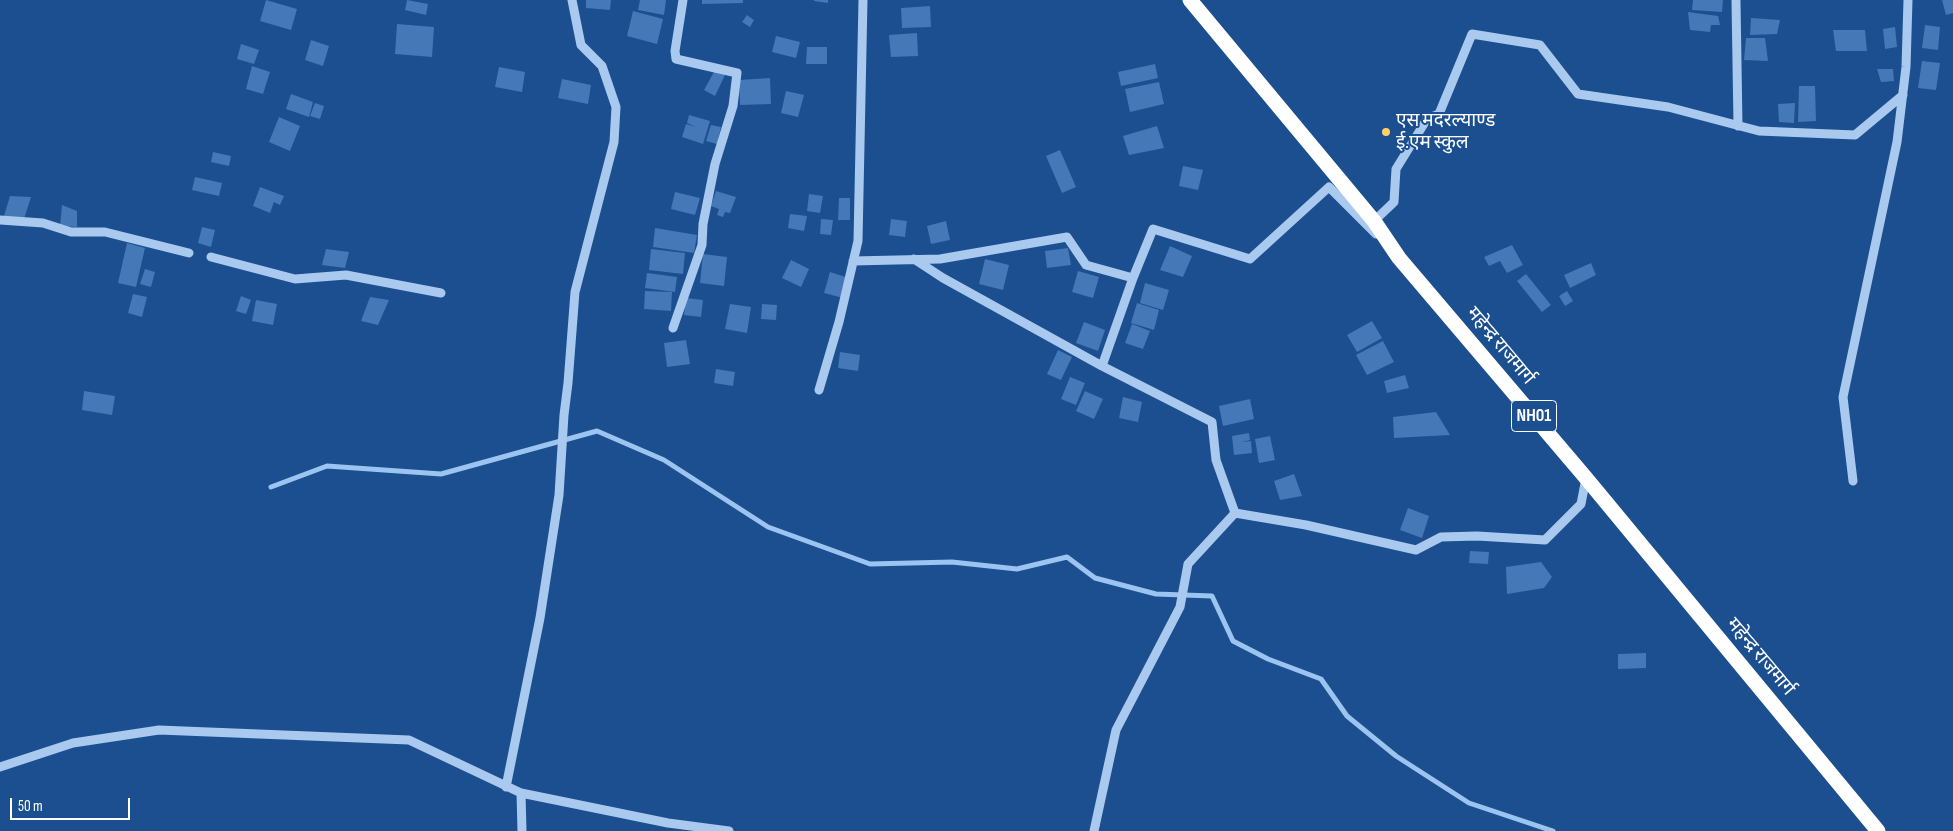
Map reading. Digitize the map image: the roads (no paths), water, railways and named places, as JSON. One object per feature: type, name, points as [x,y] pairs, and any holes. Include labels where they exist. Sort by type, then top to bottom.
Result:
[{"type":"highway","name":"महेन्द्र राजमार्ग","points":[[1190,0],[1374,221],[1400,258],[1586,478],[1878,831]]},
{"type":"street","points":[[506,787],[540,618],[559,495],[575,292],[614,142],[616,107],[602,66],[581,45],[572,0]]},
{"type":"street","points":[[673,328],[702,245],[705,215],[715,164],[733,106],[737,73],[676,60],[675,51],[683,0]]},
{"type":"street","points":[[819,390],[839,322],[858,240],[863,0]]},
{"type":"street","points":[[1853,481],[1843,397],[1895,152],[1906,67],[1908,0]]},
{"type":"street","points":[[1736,1],[1738,126]]},
{"type":"street","points":[[1374,221],[1394,202],[1396,169],[1427,119],[1439,114],[1472,34],[1540,45],[1578,94],[1668,106],[1759,131],[1855,135],[1903,95]]},
{"type":"street","points":[[1102,366],[1133,278],[1153,229],[1250,259],[1330,187],[1400,258]]},
{"type":"street","points":[[0,220],[43,223],[71,232],[104,232],[189,253]]},
{"type":"street","points":[[853,261],[940,259],[1067,238],[1086,264],[1133,278]]},
{"type":"street","points":[[211,258],[295,279],[346,275],[441,293]]},
{"type":"street","points":[[914,259],[943,278],[1102,366],[1212,422],[1216,460],[1235,513]]},
{"type":"street","points":[[1235,513],[1306,525],[1416,550],[1441,537],[1477,536],[1545,540],[1581,504],[1586,478]]},
{"type":"street","points":[[1094,831],[1116,730],[1180,607],[1188,564],[1235,513]]},
{"type":"street","points":[[0,767],[73,743],[159,730],[409,740],[521,793],[668,822],[729,831]]},
{"type":"street","points":[[521,793],[522,831]]},
{"type":"waterway","points":[[271,487],[327,466],[441,474],[597,431],[664,460],[768,527],[870,564],[952,562],[1017,569],[1067,557],[1095,578],[1156,594],[1212,596],[1233,641],[1268,659],[1321,679],[1347,716],[1396,756],[1469,803],[1553,831]]},
{"type":"place","name":"एस मदरल्याण्ड ई.एम स्कुल","points":[[1386,132]]}]
